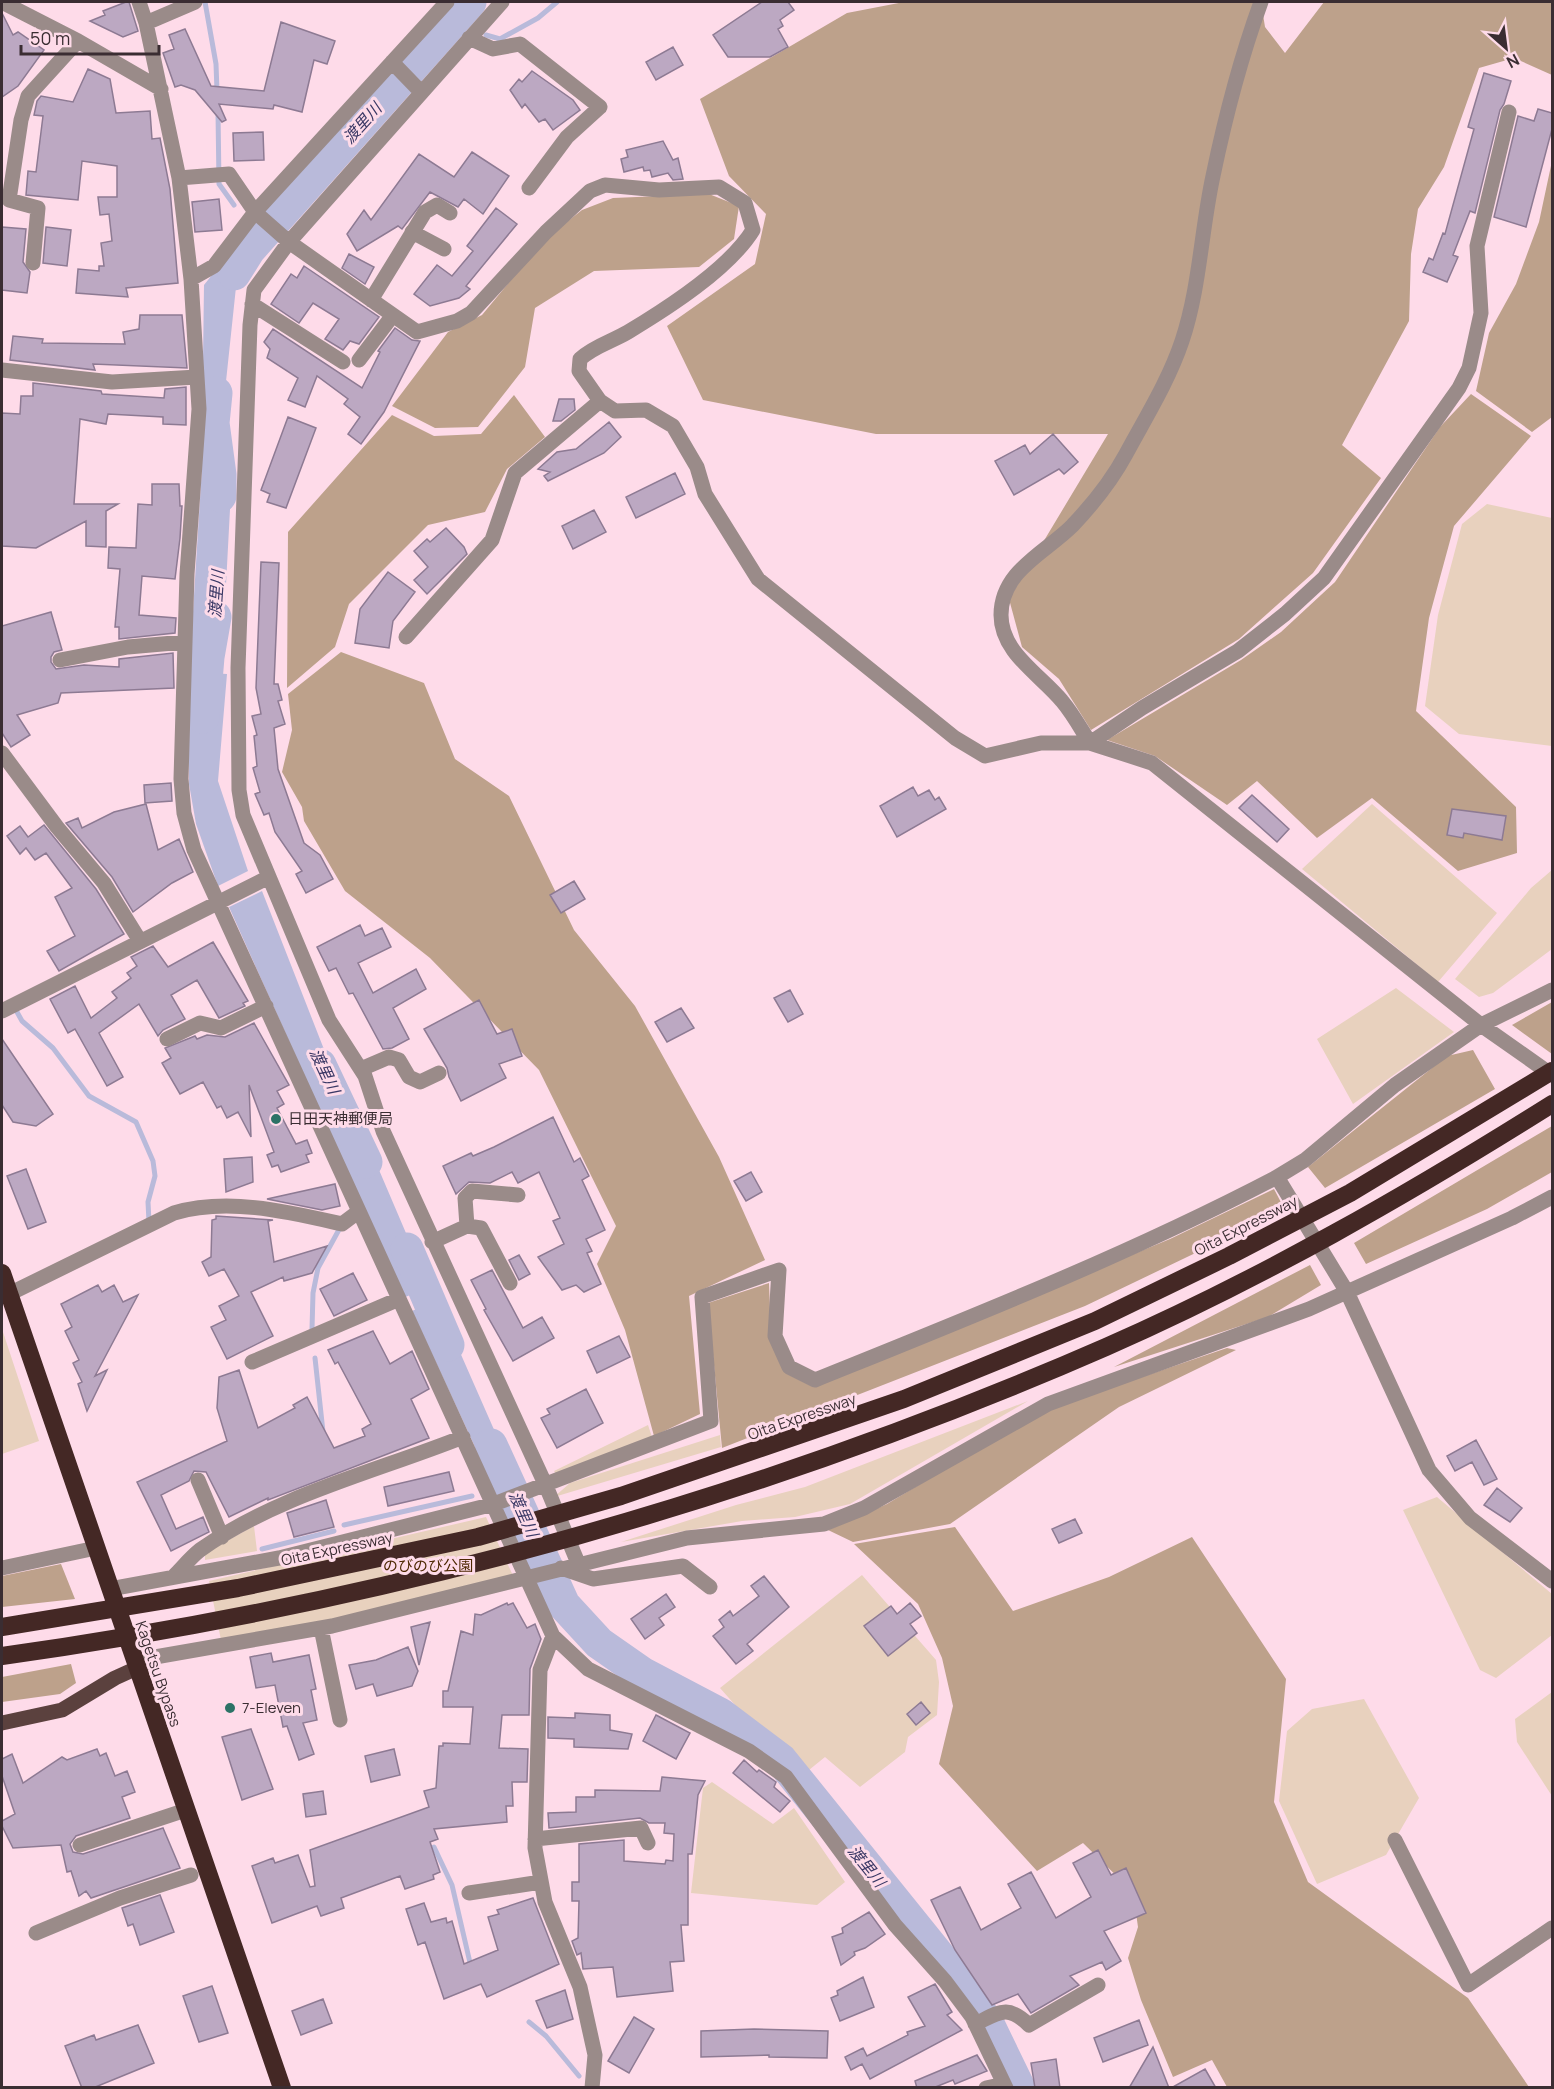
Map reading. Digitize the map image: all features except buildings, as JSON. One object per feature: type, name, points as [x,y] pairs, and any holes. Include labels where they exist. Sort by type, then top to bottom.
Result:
[{"type":"highway","name":"Oita Expressway","points":[[2,1627],[76,1617],[238,1588],[467,1539],[621,1496],[727,1462],[904,1400],[1095,1321],[1350,1193],[1552,1073]]},
{"type":"highway","points":[[2,1656],[83,1645],[244,1616],[389,1584],[621,1524],[734,1490],[916,1425],[1108,1346],[1363,1218],[1552,1104]]},
{"type":"highway","name":"Kagetsu Bypass","points":[[2,1273],[282,2088]]},
{"type":"main road","points":[[2,1723],[62,1710],[137,1668]]},
{"type":"street","points":[[139,2],[146,23],[179,178],[191,279],[199,409],[185,642],[181,779],[184,813],[194,849],[358,1212],[529,1576],[553,1636],[588,1670],[750,1751],[786,1777],[894,1925],[945,1981],[976,2024],[1005,2086],[986,2088]]},
{"type":"street","points":[[146,23],[194,2]]},
{"type":"street","points":[[191,279],[214,266],[255,212],[447,2]]},
{"type":"street","points":[[502,2],[289,242],[254,290],[238,668],[238,756],[243,815],[329,1020],[361,1069],[383,1131],[578,1563]]},
{"type":"street","points":[[1090,743],[1061,699],[1010,646],[1002,626],[1002,603],[1007,589],[1019,570],[1071,527],[1118,468],[1164,383],[1182,342],[1194,298],[1213,177],[1251,29],[1261,2]]},
{"type":"street","points":[[5,8],[78,41],[161,90]]},
{"type":"street","points":[[469,38],[493,49],[520,44],[600,107],[567,137],[529,188]]},
{"type":"street","points":[[33,263],[38,208],[9,200],[21,120],[28,96],[78,41]]},
{"type":"street","points":[[392,62],[421,92]]},
{"type":"street","points":[[1090,743],[1142,708],[1238,651],[1285,614],[1324,578],[1460,388],[1469,368],[1479,329],[1481,313],[1477,246],[1509,112]]},
{"type":"street","points":[[179,178],[229,174],[255,212],[289,242],[417,332],[457,321],[471,313],[546,232],[590,191],[605,185],[659,190],[719,187],[746,203],[753,230],[742,248],[671,305],[625,334],[591,349],[580,359],[579,371],[600,401],[615,411],[646,410],[673,426],[697,467],[705,494],[758,579],[955,738],[985,756],[1041,743],[1090,743],[1152,763],[1481,1025],[1552,1073]]},
{"type":"street","points":[[371,300],[424,212],[437,205],[450,213]]},
{"type":"street","points":[[412,232],[444,249]]},
{"type":"street","points":[[252,304],[343,362]]},
{"type":"street","points":[[359,360],[393,315]]},
{"type":"street","points":[[2,370],[112,382],[197,377]]},
{"type":"street","points":[[406,637],[492,540],[515,472],[600,401]]},
{"type":"street","points":[[60,660],[128,647],[185,642]]},
{"type":"street","points":[[2,753],[57,827],[104,883],[140,941]]},
{"type":"street","points":[[2,1011],[269,877]]},
{"type":"street","points":[[110,1589],[279,1558],[495,1504],[711,1421],[702,1297],[779,1270],[775,1336],[789,1367],[815,1380],[1092,1265],[1277,1177],[1305,1160],[1395,1085],[1481,1025],[1552,990]]},
{"type":"street","points":[[167,1039],[200,1023],[221,1028],[266,1006]]},
{"type":"street","points":[[361,1069],[389,1057],[399,1060],[409,1077],[420,1082],[439,1073]]},
{"type":"street","points":[[1277,1177],[1347,1292],[1429,1470],[1470,1518],[1552,1581]]},
{"type":"street","points":[[467,1226],[465,1198],[472,1191],[518,1195]]},
{"type":"street","points":[[137,1668],[155,1657],[321,1628],[687,1538],[824,1524],[864,1508],[1048,1404],[1299,1313],[1512,1218],[1552,1197]]},
{"type":"street","points":[[9,1294],[174,1213],[199,1206],[280,1210],[342,1224],[358,1212]]},
{"type":"street","points":[[432,1242],[467,1226],[481,1228],[510,1283]]},
{"type":"street","points":[[252,1362],[399,1299]]},
{"type":"street","points":[[174,1576],[199,1551],[259,1516],[324,1487],[463,1437]]},
{"type":"street","points":[[198,1480],[222,1538]]},
{"type":"street","points":[[2,1568],[96,1548]]},
{"type":"street","points":[[560,1569],[593,1579],[683,1566],[710,1587]]},
{"type":"street","points":[[321,1628],[340,1720]]},
{"type":"street","points":[[553,1636],[540,1670],[536,1839],[545,1902],[580,1988],[596,2055],[592,2088]]},
{"type":"street","points":[[80,1845],[186,1810]]},
{"type":"street","points":[[536,1839],[641,1828],[648,1843]]},
{"type":"street","points":[[1395,1840],[1468,1985],[1552,1928]]},
{"type":"street","points":[[36,1934],[120,1898],[191,1875]]},
{"type":"street","points":[[469,1893],[541,1882]]},
{"type":"street","points":[[976,2024],[1002,2011],[1015,2012],[1029,2025],[1098,1985]]},
{"type":"green space","points":[[1487,504],[1552,518],[1552,746],[1459,734],[1425,706],[1438,615],[1462,524]]},
{"type":"green space","points":[[1372,804],[1497,913],[1438,982],[1302,869]]},
{"type":"green space","points":[[1552,870],[1552,949],[1493,993],[1479,997],[1455,979],[1531,888]]},
{"type":"green space","points":[[1396,988],[1454,1032],[1353,1104],[1317,1039]]},
{"type":"green space","points":[[2,1329],[39,1441],[2,1454]]},
{"type":"green space","points":[[1028,1401],[850,1504],[795,1517],[742,1521],[621,1542],[736,1505],[805,1487]]},
{"type":"green space","points":[[648,1425],[653,1440],[558,1477],[554,1471]]},
{"type":"green space","points":[[720,1435],[721,1447],[554,1497],[570,1483]]},
{"type":"green space","points":[[1437,1497],[1552,1594],[1552,1635],[1496,1678],[1480,1670],[1403,1510]]},
{"type":"green space","name":"のびのび公園","points":[[486,1517],[515,1580],[418,1603],[221,1640],[209,1581]]},
{"type":"green space","points":[[254,1526],[257,1551],[205,1560],[205,1553]]},
{"type":"green space","points":[[862,1575],[936,1660],[939,1682],[937,1715],[908,1737],[905,1752],[860,1787],[825,1757],[809,1770],[752,1724],[720,1688]]},
{"type":"green space","points":[[1552,1692],[1552,1796],[1517,1742],[1515,1719]]},
{"type":"green space","points":[[1364,1699],[1419,1798],[1386,1855],[1317,1884],[1279,1801],[1287,1731],[1312,1709]]},
{"type":"green space","points":[[712,1782],[773,1824],[794,1808],[845,1882],[817,1905],[691,1893],[703,1788]]},
{"type":"shaded area","points":[[904,2],[1261,2],[1265,27],[1285,53],[1324,2],[1552,2],[1552,75],[1514,58],[1479,68],[1444,167],[1418,209],[1411,254],[1409,321],[1342,445],[1381,478],[1313,573],[1239,639],[1091,730],[1059,679],[1022,647],[1009,599],[1108,434],[876,434],[703,400],[667,326],[755,264],[766,214],[729,176],[700,99],[847,13]]},
{"type":"shaded area","points":[[1552,161],[1552,417],[1532,432],[1476,391],[1489,333],[1516,284],[1539,222]]},
{"type":"shaded area","points":[[709,194],[739,206],[734,239],[699,267],[594,271],[535,308],[525,367],[478,427],[435,428],[392,406],[448,332],[482,315],[544,240],[582,210],[613,198]]},
{"type":"shaded area","points":[[1471,394],[1531,436],[1454,526],[1429,618],[1416,711],[1516,807],[1517,853],[1458,871],[1372,798],[1317,838],[1257,781],[1227,805],[1155,756],[1107,740],[1241,660],[1281,632],[1335,582],[1440,427]]},
{"type":"shaded area","points":[[514,395],[545,437],[507,469],[485,512],[428,525],[349,604],[335,647],[287,688],[288,532],[392,415],[434,436],[481,434]]},
{"type":"shaded area","points":[[341,652],[424,683],[455,759],[509,796],[574,930],[635,1006],[719,1157],[765,1260],[689,1296],[700,1414],[654,1436],[625,1330],[597,1264],[616,1226],[539,1070],[430,958],[345,891],[304,821],[302,807],[282,772],[292,730],[288,694]]},
{"type":"shaded area","points":[[1552,1002],[1552,1054],[1512,1025]]},
{"type":"shaded area","points":[[1473,1050],[1495,1089],[1325,1188],[1308,1167],[1447,1056]]},
{"type":"shaded area","points":[[1552,1126],[1552,1172],[1487,1209],[1366,1264],[1354,1243]]},
{"type":"shaded area","points":[[1274,1189],[1285,1210],[1085,1306],[722,1448],[708,1303],[769,1283],[771,1337],[814,1386],[1170,1239]]},
{"type":"shaded area","points":[[1310,1265],[1321,1285],[1268,1317],[1114,1367]]},
{"type":"shaded area","points":[[1227,1348],[1236,1350],[1119,1407],[950,1524],[853,1542],[828,1530],[887,1504],[1028,1419],[1086,1396]]},
{"type":"shaded area","points":[[955,1527],[1013,1611],[1109,1577],[1192,1537],[1286,1679],[1274,1802],[1308,1882],[1468,1998],[1529,2087],[1227,2087],[1212,2060],[1173,2077],[1141,2000],[1128,1958],[1138,1927],[1133,1892],[1083,1843],[1037,1871],[939,1764],[953,1706],[942,1658],[918,1604],[854,1544]]},
{"type":"shaded area","points":[[61,1564],[75,1599],[2,1607],[2,1576]]},
{"type":"shaded area","points":[[71,1664],[76,1683],[60,1694],[2,1702],[2,1677]]},
{"type":"water","points":[[247,231],[268,246],[236,287],[220,438],[202,437],[204,285]]},
{"type":"water","points":[[203,451],[233,453],[222,660],[190,660]]},
{"type":"water","points":[[189,672],[227,674],[218,781],[248,871],[218,886],[196,824],[189,784]]},
{"type":"water","points":[[262,891],[345,1103],[322,1115],[229,907]]},
{"type":"water","points":[[356,1116],[429,1287],[403,1298],[326,1130]]},
{"type":"water","points":[[437,1300],[517,1482],[500,1491],[495,1490],[412,1311]]},
{"type":"waterway","points":[[205,2],[216,64],[217,91]]},
{"type":"waterway","name":"渡里川","points":[[234,274],[249,250],[470,2]]},
{"type":"waterway","points":[[486,35],[500,39],[538,18],[557,2]]},
{"type":"waterway","points":[[218,112],[219,184],[234,205]]},
{"type":"waterway","name":"渡里川","points":[[216,393],[213,423],[220,475],[220,496]]},
{"type":"waterway","name":"渡里川","points":[[203,717],[208,657],[215,617]]},
{"type":"waterway","points":[[17,1012],[22,1021],[53,1048],[89,1096],[136,1122],[153,1161],[155,1176],[148,1202],[149,1222]]},
{"type":"waterway","name":"渡里川","points":[[320,1065],[366,1162]]},
{"type":"waterway","points":[[312,1329],[313,1293],[318,1268],[341,1226]]},
{"type":"waterway","name":"渡里川","points":[[407,1249],[448,1345]]},
{"type":"waterway","points":[[315,1358],[323,1432]]},
{"type":"waterway","name":"渡里川","points":[[491,1445],[564,1605],[599,1643],[642,1673],[720,1714],[781,1760],[964,1987],[989,2026],[1019,2088]]},
{"type":"waterway","points":[[344,1525],[472,1496]]},
{"type":"waterway","points":[[262,1549],[334,1531]]},
{"type":"waterway","points":[[434,1847],[452,1885],[471,1967]]},
{"type":"waterway","points":[[529,2022],[546,2036],[579,2076]]},
{"type":"place","name":"日田天神郵便局","points":[[276,1119]]},
{"type":"place","name":"7-Eleven","points":[[230,1708]]}]
